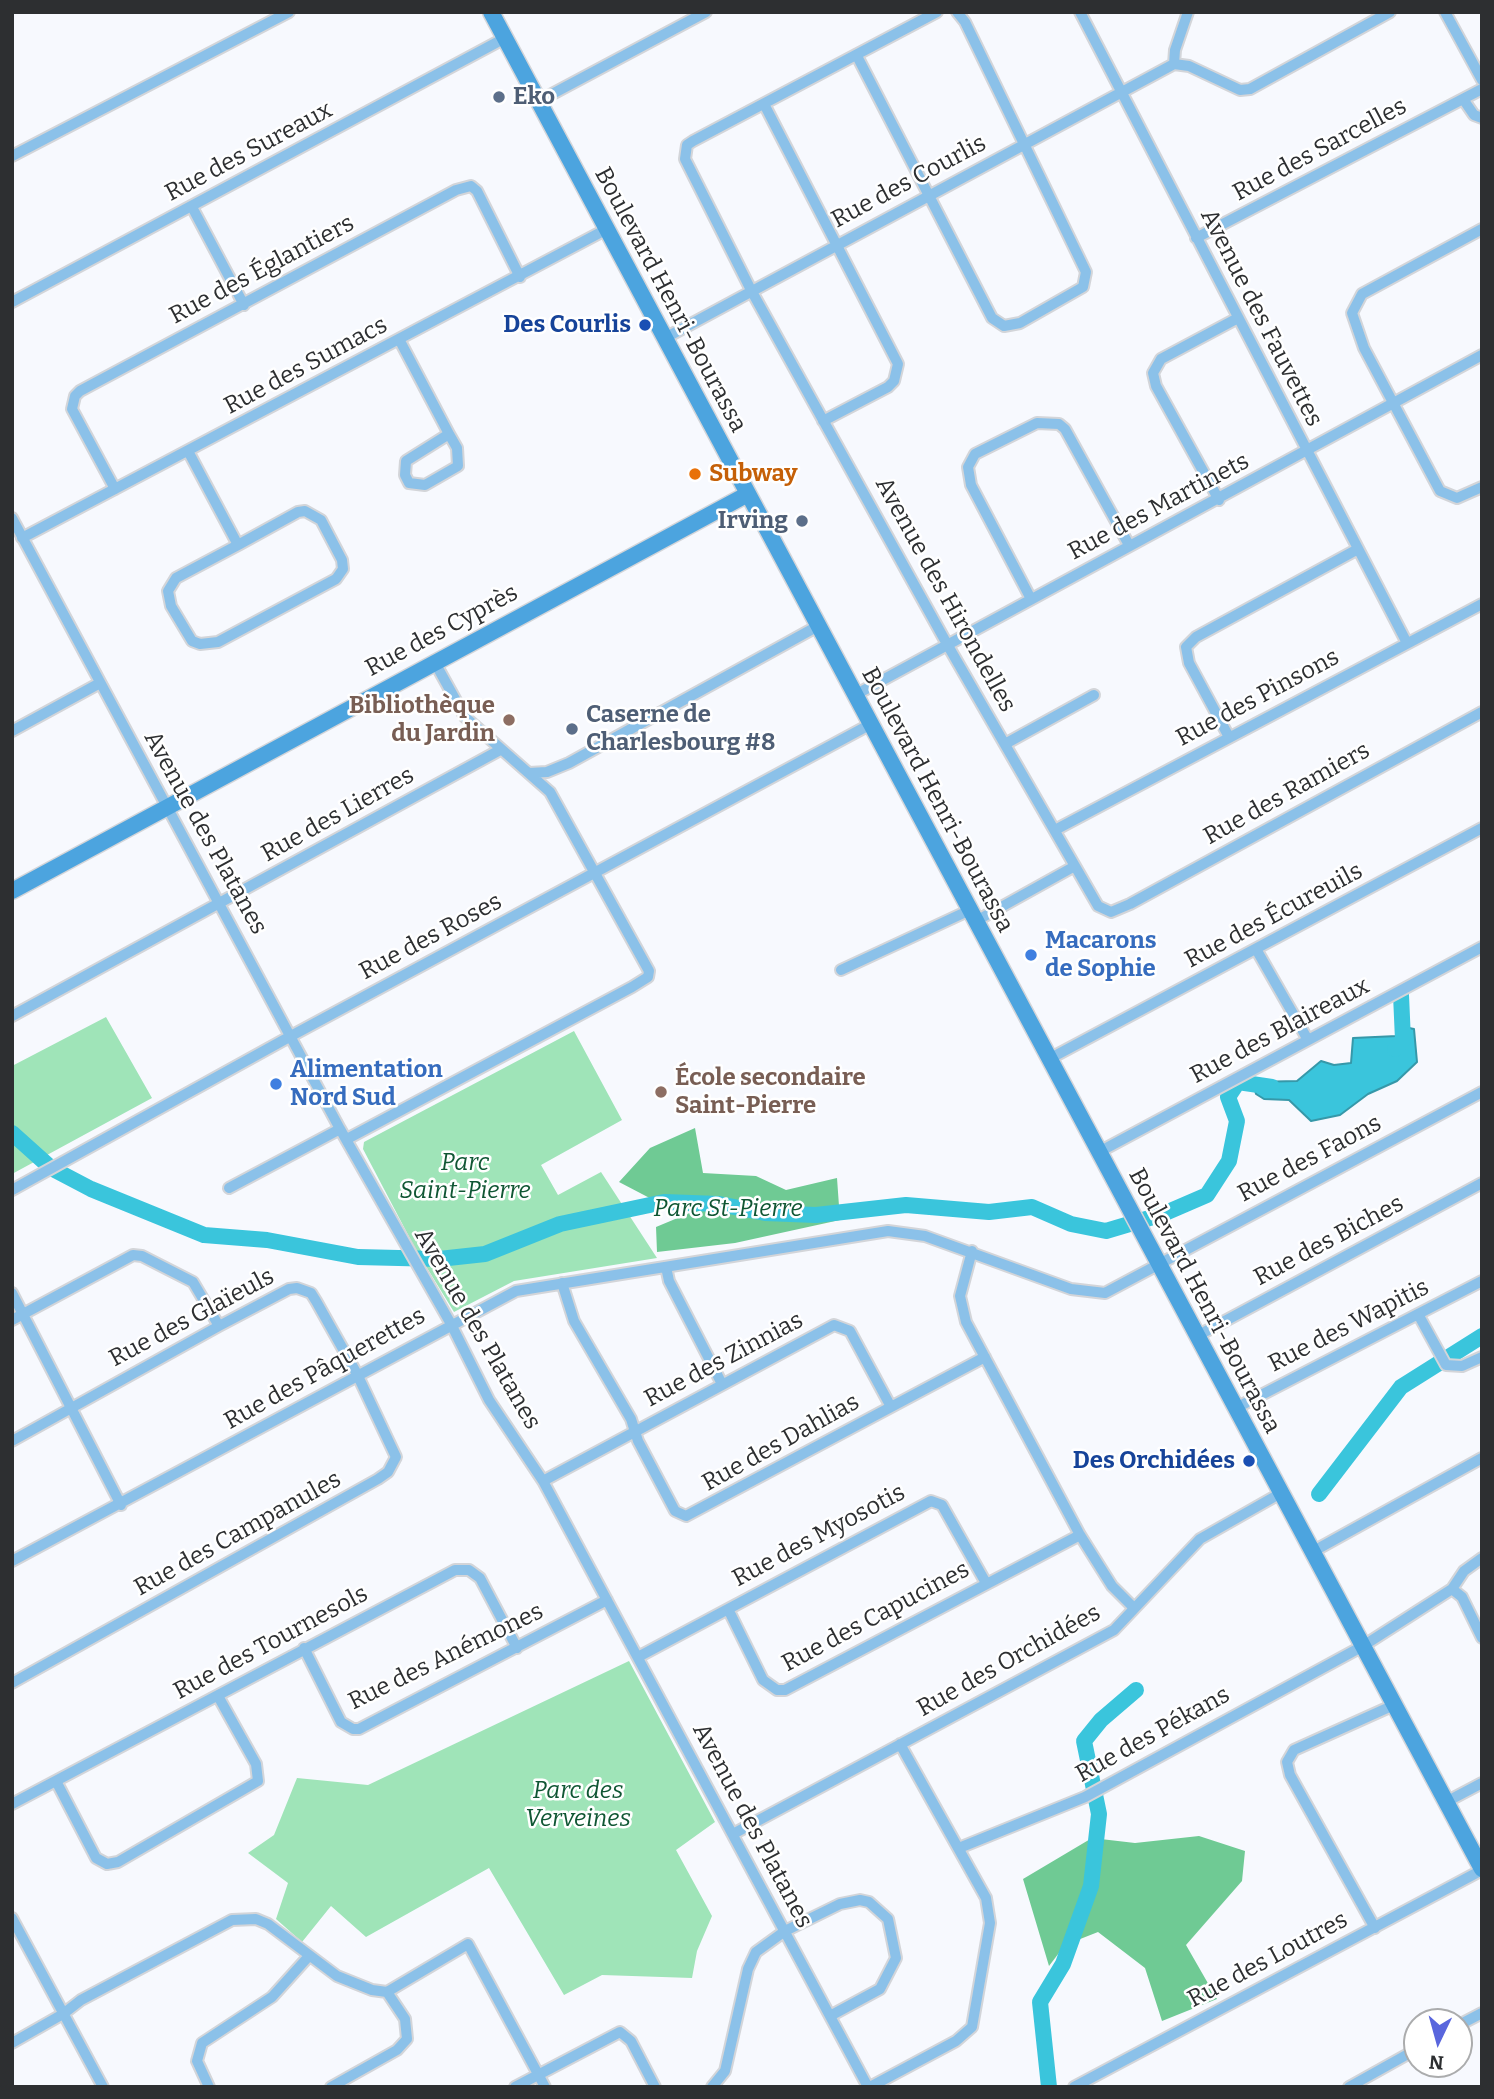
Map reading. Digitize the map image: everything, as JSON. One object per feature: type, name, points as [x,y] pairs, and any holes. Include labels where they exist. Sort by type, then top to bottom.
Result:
[{"type":"main road","name":"Boulevard Henri-Bourassa","points":[[491,12],[1482,1870]]},
{"type":"main road","name":"Rue des Cyprès","points":[[12,891],[748,494]]},
{"type":"street","points":[[12,156],[289,12]]},
{"type":"street","points":[[539,101],[706,12]]},
{"type":"street","points":[[823,421],[888,387],[894,381],[898,365],[764,104],[936,12]]},
{"type":"street","points":[[857,56],[992,318],[1004,326],[1020,323],[1077,291],[1087,280],[1084,264],[957,12]]},
{"type":"street","name":"Avenue des Fauvettes","points":[[1080,12],[1406,643]]},
{"type":"street","points":[[1188,12],[1175,50],[1174,64],[1189,66],[1240,90],[1250,89],[1391,12]]},
{"type":"street","points":[[1445,12],[1482,80]]},
{"type":"street","name":"Rue des Sureaux","points":[[12,302],[505,38]]},
{"type":"street","name":"Rue des Courlis","points":[[665,338],[1174,64]]},
{"type":"street","name":"Rue des Sarcelles","points":[[1196,238],[1482,89]]},
{"type":"street","points":[[1463,99],[1474,115],[1482,118]]},
{"type":"street","name":"Avenue des Hirondelles","points":[[764,104],[693,141],[685,151],[687,166],[751,290],[947,645],[1098,906],[1111,912]]},
{"type":"street","name":"Rue des Églantiers","points":[[115,489],[74,414],[72,403],[80,391],[463,187],[471,186],[482,198],[520,277]]},
{"type":"street","points":[[192,207],[243,304]]},
{"type":"street","name":"Rue des Sumacs","points":[[22,538],[400,341],[607,229]]},
{"type":"street","points":[[1482,229],[1362,295],[1355,303],[1352,313],[1364,348],[1440,491],[1457,498],[1482,487]]},
{"type":"street","points":[[1219,500],[1156,386],[1153,373],[1161,359],[1238,318]]},
{"type":"street","points":[[400,341],[457,448],[458,467],[425,485],[409,483],[405,475],[406,461],[449,434]]},
{"type":"street","name":"Rue des Martinets","points":[[855,695],[1482,355]]},
{"type":"street","points":[[1031,599],[971,485],[968,467],[975,454],[1037,422],[1059,424],[1065,429],[1129,545]]},
{"type":"street","points":[[188,451],[238,545]]},
{"type":"street","points":[[305,511],[321,520],[342,560],[343,569],[336,579],[218,642],[200,644],[192,641],[171,606],[169,591],[176,579],[238,545],[298,512],[305,511]]},
{"type":"street","name":"Avenue des Platanes","points":[[12,518],[340,1129],[451,1324],[489,1400],[543,1481],[869,2087]]},
{"type":"street","points":[[1229,737],[1189,663],[1185,647],[1196,636],[1358,549]]},
{"type":"street","name":"Rue des Pinsons","points":[[1055,830],[1482,604]]},
{"type":"street","points":[[529,774],[547,772],[569,763],[818,626]]},
{"type":"street","points":[[347,1139],[648,978],[647,963],[550,792],[465,717],[434,661]]},
{"type":"street","points":[[12,731],[100,683]]},
{"type":"street","points":[[1005,744],[1094,695]]},
{"type":"street","name":"Rue des Ramiers","points":[[1111,912],[1482,712]]},
{"type":"street","name":"Rue des Roses","points":[[17,1188],[290,1035],[871,724]]},
{"type":"street","name":"Rue des Lierres","points":[[12,1016],[500,750]]},
{"type":"street","name":"Rue des Écureuils","points":[[1049,1059],[1482,828]]},
{"type":"street","points":[[841,970],[973,916],[1075,866]]},
{"type":"street","name":"Rue des Blaireaux","points":[[1099,1152],[1482,947]]},
{"type":"street","points":[[1256,950],[1308,1040]]},
{"type":"street","name":"Rue des Faons","points":[[1158,1264],[1482,1092]]},
{"type":"street","points":[[229,1188],[340,1129]]},
{"type":"street","name":"Rue des Biches","points":[[1197,1336],[1482,1183]]},
{"type":"street","name":"Rue des Pâquerettes","points":[[12,1561],[121,1505],[357,1374],[516,1291],[888,1231],[925,1236],[1071,1289],[1099,1294],[1115,1290],[1158,1264]]},
{"type":"street","points":[[972,1251],[962,1279],[961,1306],[985,1357],[1080,1535],[1111,1586],[1134,1608]]},
{"type":"street","points":[[12,1320],[134,1255],[142,1256],[193,1282],[219,1326]]},
{"type":"street","points":[[666,1266],[669,1282],[722,1384]]},
{"type":"street","name":"Rue des Wapitis","points":[[1236,1408],[1482,1281]]},
{"type":"street","points":[[562,1283],[574,1321],[636,1431]]},
{"type":"street","name":"Rue des Glaïeuls","points":[[12,1441],[289,1289],[304,1289],[316,1301],[357,1374]]},
{"type":"street","points":[[12,1293],[73,1406],[121,1505]]},
{"type":"street","points":[[1418,1314],[1443,1362],[1462,1366],[1482,1357]]},
{"type":"street","name":"Rue des Zinnias","points":[[543,1481],[834,1325],[850,1331],[891,1407]]},
{"type":"street","name":"Rue des Dahlias","points":[[636,1431],[675,1511],[686,1516],[985,1357]]},
{"type":"street","name":"Rue des Campanules","points":[[12,1683],[388,1472],[396,1457],[395,1448],[357,1374]]},
{"type":"street","points":[[1312,1552],[1482,1458]]},
{"type":"street","name":"Rue des Orchidées","points":[[733,1834],[1114,1630],[1200,1539],[1281,1493]]},
{"type":"street","name":"Rue des Myosotis","points":[[638,1657],[931,1501],[943,1505],[986,1583]]},
{"type":"street","name":"Rue des Capucines","points":[[728,1609],[763,1680],[777,1690],[794,1688],[1080,1535]]},
{"type":"street","name":"Rue des Pékans","points":[[959,1848],[1085,1797],[1363,1646],[1452,1589],[1464,1571],[1482,1558]]},
{"type":"street","name":"Rue des Tournesols","points":[[12,1804],[218,1696],[303,1648],[463,1569],[474,1572],[480,1578],[517,1648]]},
{"type":"street","points":[[1452,1589],[1462,1597],[1482,1638]]},
{"type":"street","name":"Rue des Anémones","points":[[303,1648],[341,1722],[353,1729],[359,1729],[607,1600]]},
{"type":"street","points":[[56,1781],[96,1858],[107,1864],[118,1862],[258,1781],[256,1763],[218,1696]]},
{"type":"street","points":[[1375,1927],[1290,1775],[1287,1762],[1294,1750],[1394,1705]]},
{"type":"street","points":[[869,2087],[966,2034],[975,2020],[990,1915],[986,1898],[900,1744]]},
{"type":"street","points":[[1446,1802],[1482,1783]]},
{"type":"street","name":"Rue des Loutres","points":[[1074,2087],[1482,1870]]},
{"type":"street","points":[[712,2087],[725,2071],[751,1959],[785,1931],[851,1901],[869,1902],[888,1919],[896,1947],[896,1958],[880,1989],[830,2016]]},
{"type":"street","points":[[12,1918],[103,2087]]},
{"type":"street","points":[[12,2043],[63,2014],[81,2000],[232,1920],[256,1919],[268,1924],[309,1956],[355,1986],[387,1992],[468,1944],[545,2087]]},
{"type":"street","points":[[209,2087],[197,2061],[202,2043],[272,1997],[309,1956]]},
{"type":"street","points":[[331,2087],[397,2050],[407,2039],[405,2019],[387,1992]]},
{"type":"street","points":[[515,2087],[537,2073],[620,2032],[631,2041],[655,2087]]},
{"type":"street","points":[[1349,2087],[1403,2057]]},
{"type":"green space","points":[[106,1017],[152,1098],[12,1174],[12,1066]]},
{"type":"green space","name":"Parc Saint-Pierre","points":[[574,1031],[622,1120],[541,1165],[558,1195],[601,1172],[657,1258],[514,1281],[454,1312],[416,1250],[363,1149],[364,1142]]},
{"type":"green space","name":"Parc St-Pierre","points":[[695,1128],[703,1173],[756,1176],[786,1190],[837,1178],[840,1220],[735,1243],[657,1252],[656,1227],[692,1212],[663,1205],[619,1182],[650,1148]]},
{"type":"green space","name":"Parc des Verveines","points":[[629,1661],[715,1822],[676,1850],[712,1916],[697,1951],[692,1978],[602,1975],[564,1995],[489,1868],[366,1937],[331,1906],[302,1942],[276,1919],[288,1883],[248,1853],[274,1835],[297,1778],[368,1785]]},
{"type":"green space","points":[[1199,1836],[1245,1851],[1242,1881],[1186,1945],[1217,1999],[1162,2021],[1145,1968],[1098,1932],[1065,1945],[1049,1966],[1023,1879],[1092,1838],[1135,1843]]},
{"type":"water","points":[[1409,1028],[1414,1029],[1417,1062],[1397,1081],[1368,1094],[1340,1115],[1311,1121],[1289,1100],[1264,1099],[1256,1094],[1253,1082],[1297,1081],[1321,1061],[1334,1065],[1351,1063],[1353,1038],[1397,1036]]},
{"type":"waterway","points":[[1395,1049],[1403,1040],[1401,995]]},
{"type":"waterway","points":[[12,1133],[51,1168],[91,1189],[204,1235],[267,1240],[358,1257],[439,1259],[485,1254],[560,1224],[664,1202],[719,1204],[765,1213],[816,1215],[906,1205],[989,1212],[1032,1207],[1071,1224],[1106,1231],[1163,1214],[1207,1195],[1229,1161],[1237,1121],[1228,1097],[1238,1082],[1272,1087]]},
{"type":"waterway","points":[[1319,1494],[1401,1387],[1482,1336]]},
{"type":"waterway","points":[[1049,2087],[1040,2002],[1063,1964],[1091,1886],[1099,1814],[1084,1741],[1101,1720],[1136,1690]]},
{"type":"place","name":"Eko","points":[[499,97]]},
{"type":"place","name":"Des Courlis","points":[[645,325]]},
{"type":"place","name":"Subway","points":[[695,474]]},
{"type":"place","name":"Irving","points":[[802,521]]},
{"type":"place","name":"Bibliothèque du Jardin","points":[[509,720]]},
{"type":"place","name":"Caserne de Charlesbourg #8","points":[[572,729]]},
{"type":"place","name":"Macarons de Sophie","points":[[1031,955]]},
{"type":"place","name":"Alimentation Nord Sud","points":[[276,1084]]},
{"type":"place","name":"École secondaire Saint-Pierre","points":[[661,1092]]},
{"type":"place","name":"Des Orchidées","points":[[1249,1461]]}]
